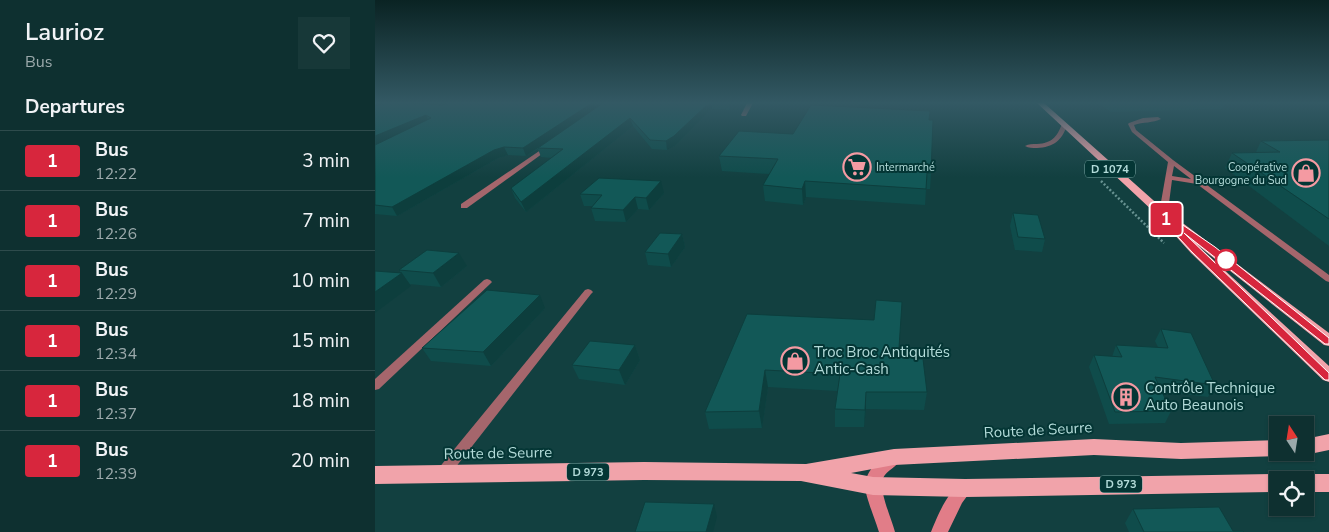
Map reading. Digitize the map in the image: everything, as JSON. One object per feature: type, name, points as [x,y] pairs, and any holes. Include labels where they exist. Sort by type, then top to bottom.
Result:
[{"type":"main road","name":"D 1074","points":[[1067,128],[1158,210],[1195,250],[1329,376]]},
{"type":"main road","name":"D 1074","points":[[1158,210],[1212,249],[1329,341]]},
{"type":"main road","points":[[1314,445],[1329,442]]},
{"type":"main road","name":"Route de Seurre","points":[[375,474],[801,472],[894,457],[1094,447],[1181,451],[1269,448]]},
{"type":"main road","points":[[887,532],[873,486],[877,473],[894,457]]},
{"type":"main road","name":"Route de Seurre","points":[[801,472],[873,486],[965,488],[1269,483]]},
{"type":"main road","points":[[1314,483],[1329,482]]},
{"type":"main road","points":[[939,532],[956,498],[965,488]]},
{"type":"street","points":[[464,206],[561,138]]},
{"type":"lane","points":[[1028,146],[1049,145],[1060,137],[1063,128]]},
{"type":"lane","points":[[1132,128],[1171,161],[1329,279]]},
{"type":"lane","points":[[1158,210],[1165,203],[1171,161]]},
{"type":"lane","points":[[1168,177],[1201,184]]},
{"type":"lane","points":[[375,386],[487,282]]},
{"type":"lane","points":[[443,474],[589,292]]},
{"type":"building","points":[[375,128],[395,128],[375,136]]},
{"type":"building","points":[[411,128],[554,128],[523,148],[504,147],[494,150],[392,207],[375,205],[375,145]]},
{"type":"building","points":[[567,128],[617,128],[521,202],[511,188],[563,149],[538,148]]},
{"type":"building","points":[[639,128],[683,128],[666,141],[650,140]]},
{"type":"building","name":"Intermarché","points":[[797,128],[933,128],[931,173],[927,173],[926,189],[805,181],[802,189],[763,185],[778,159],[719,156],[739,131],[793,134]]},
{"type":"building","points":[[1329,140],[1329,219],[1232,153],[1280,152],[1261,141]]},
{"type":"building","points":[[599,178],[661,181],[646,198],[635,197],[623,210],[591,208],[602,195],[580,194]]},
{"type":"building","points":[[1013,213],[1038,215],[1045,239],[1018,237]]},
{"type":"building","points":[[660,233],[682,234],[668,254],[645,252]]},
{"type":"building","points":[[427,250],[459,253],[433,273],[399,270]]},
{"type":"building","points":[[375,271],[402,273],[375,292]]},
{"type":"building","points":[[487,290],[540,295],[483,352],[422,348]]},
{"type":"building","points":[[876,300],[902,302],[899,348],[916,348],[917,359],[923,359],[927,392],[866,392],[865,410],[835,409],[840,374],[765,370],[759,411],[705,412],[747,314],[874,320]]},
{"type":"building","points":[[1161,329],[1191,333],[1215,385],[1155,377],[1171,411],[1115,412],[1094,355],[1122,357],[1116,345],[1168,348]]},
{"type":"building","points":[[590,341],[635,345],[619,370],[572,365]]},
{"type":"building","points":[[645,502],[714,504],[706,532],[635,532]]},
{"type":"building","points":[[1219,507],[1233,531],[1244,532],[1144,532],[1133,509]]},
{"type":"bus line","name":"1","points":[[1329,341],[1212,249],[1158,210],[1195,250],[1329,376]]},
{"type":"place","name":"Intermarché","points":[[857,167]]},
{"type":"place","name":"Coopérative Bourgogne du Sud","points":[[1306,173]]},
{"type":"place","name":"Troc Broc Antiquités Antic-Cash","points":[[795,361]]},
{"type":"place","name":"Contrôle Technique Auto Beaunois","points":[[1126,397]]}]
